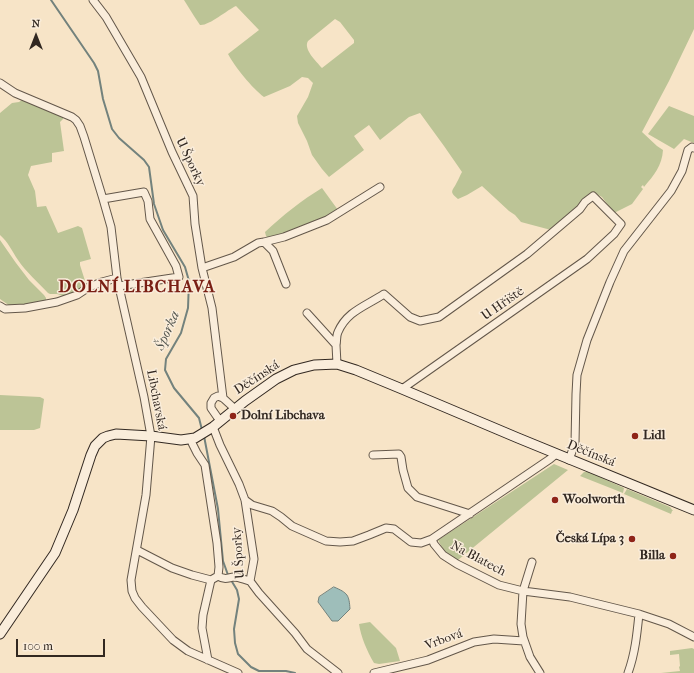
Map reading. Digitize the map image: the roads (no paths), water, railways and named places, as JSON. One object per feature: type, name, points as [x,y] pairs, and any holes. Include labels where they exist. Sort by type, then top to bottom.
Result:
[{"type":"main road","name":"Děčínská","points":[[0,634],[55,553],[73,510],[92,455],[97,444],[105,437],[116,434],[151,436],[181,440],[195,438],[214,426],[276,379],[294,370],[314,365],[338,364],[356,370],[569,460],[694,510]]},
{"type":"street","name":"U Šporky","points":[[93,0],[106,17],[141,77],[172,152],[193,196],[195,224],[202,268],[212,308],[223,398],[218,396],[214,398],[211,403],[211,408],[214,426],[220,445],[245,500],[254,559],[250,581],[295,633],[306,649],[338,673]]},
{"type":"street","name":"Libchavská","points":[[0,84],[15,93],[72,116],[76,120],[84,137],[111,227],[118,282],[144,397],[151,436],[146,495],[131,580],[132,592],[142,607],[173,640],[188,651],[238,673]]},
{"type":"street","points":[[569,460],[576,443],[577,375],[587,340],[610,282],[624,251],[672,191],[682,172],[688,150],[692,147],[694,148]]},
{"type":"street","points":[[202,268],[234,258],[258,243],[284,237],[327,220],[380,187]]},
{"type":"street","points":[[0,306],[5,309],[26,308],[57,302],[77,295],[89,287],[102,282],[179,277],[176,266],[150,218],[148,201],[144,192],[103,199]]},
{"type":"street","name":"U Hřiště","points":[[336,345],[337,333],[349,316],[384,294],[410,317],[420,321],[439,317],[527,254],[593,196],[621,224],[614,234],[587,259],[402,389]]},
{"type":"street","points":[[264,242],[273,252],[286,284]]},
{"type":"street","points":[[306,313],[336,345],[338,364]]},
{"type":"street","points":[[223,398],[235,409]]},
{"type":"street","points":[[195,438],[197,453],[205,465],[217,543],[219,567],[218,576]]},
{"type":"street","points":[[373,455],[399,454],[408,488],[417,497],[470,514]]},
{"type":"street","points":[[433,542],[470,514],[556,454]]},
{"type":"street","name":"Na Blatech","points":[[245,500],[252,505],[272,511],[292,526],[326,541],[353,541],[386,528],[394,529],[411,542],[433,542],[443,555],[457,564],[499,585],[523,591],[570,597],[639,614],[669,624],[694,637]]},
{"type":"street","points":[[137,550],[172,568],[192,575],[211,580],[218,576]]},
{"type":"street","points":[[532,562],[523,591],[521,624],[524,641],[530,657],[540,673]]},
{"type":"street","points":[[218,576],[227,579],[235,577],[250,581]]},
{"type":"street","points":[[208,660],[202,628],[203,615],[211,580]]},
{"type":"street","points":[[628,673],[632,662],[637,636],[639,614]]},
{"type":"street","name":"Vrbová","points":[[374,673],[428,660],[474,642],[494,639],[524,641]]},
{"type":"water","points":[[334,587],[347,595],[350,604],[350,609],[338,621],[332,621],[318,602],[319,597]]},
{"type":"waterway","name":"Šporka","points":[[51,0],[98,71],[103,99],[112,129],[119,138],[144,160],[149,167],[154,204],[163,230],[185,267],[189,281],[188,308],[181,333],[166,359],[165,370],[174,388],[199,418],[202,430]]},
{"type":"waterway","name":"Šporka","points":[[204,436],[218,509],[223,561],[228,575],[237,590],[239,599],[234,629],[235,643],[238,654],[251,667],[259,671],[286,671],[295,673]]},
{"type":"place","name":"Dolní Libchava","points":[[233,416]]},
{"type":"place","name":"Lidl","points":[[635,436]]},
{"type":"place","name":"Woolworth","points":[[555,500]]},
{"type":"place","name":"Česká Lípa 3","points":[[632,539]]},
{"type":"place","name":"Billa","points":[[673,556]]},
{"type":"district","name":"DOLNÍ LIBCHAVA","points":[[137,288]]}]
